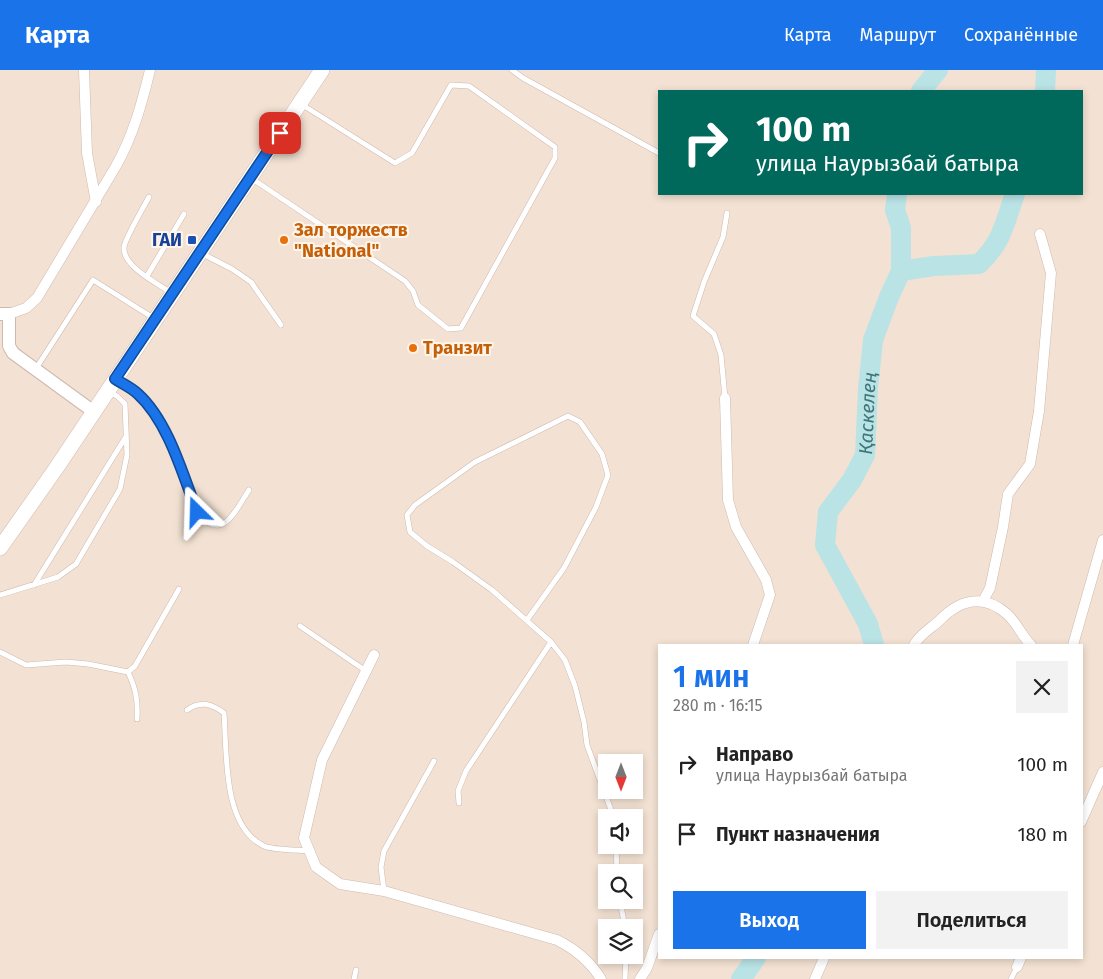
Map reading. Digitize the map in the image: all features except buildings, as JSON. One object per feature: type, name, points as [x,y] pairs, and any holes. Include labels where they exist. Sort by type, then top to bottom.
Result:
[{"type":"main road","points":[[0,548],[94,412],[322,70]]},
{"type":"street","points":[[84,70],[87,153],[96,202]]},
{"type":"street","points":[[94,412],[13,353],[8,346],[4,314],[26,308],[37,298],[96,202],[127,148],[141,107],[150,70]]},
{"type":"street","points":[[983,601],[990,588],[1008,494],[1030,464],[1039,411],[1051,273],[1040,234]]},
{"type":"street","points":[[725,398],[728,500],[736,527],[766,580],[770,596],[753,644]]},
{"type":"street","points":[[1073,644],[1103,540]]},
{"type":"street","points":[[915,644],[948,611],[967,602],[983,601],[1007,614],[1030,644]]},
{"type":"street","points":[[374,655],[322,760],[304,838],[316,867],[340,884],[384,891],[557,940],[573,948],[595,969],[600,979]]},
{"type":"street","points":[[1083,817],[1103,772]]},
{"type":"street","points":[[640,979],[647,968],[658,937]]},
{"type":"street","points":[[815,979],[824,959]]},
{"type":"lane","points":[[512,70],[523,78],[658,152]]},
{"type":"lane","points":[[251,178],[405,282],[413,291],[418,305],[448,329],[462,328],[555,158],[555,147],[469,86],[451,85],[412,153],[395,163],[299,103]]},
{"type":"lane","points":[[149,197],[124,246],[126,258],[134,267],[173,294]]},
{"type":"lane","points":[[725,398],[721,354],[714,334],[693,316],[704,282],[723,237],[727,213]]},
{"type":"lane","points":[[147,276],[184,214]]},
{"type":"lane","points":[[200,253],[232,269],[251,282],[281,325]]},
{"type":"lane","points":[[35,370],[93,280],[155,320]]},
{"type":"lane","points":[[0,596],[58,577],[76,564],[120,489],[127,455],[125,404],[111,386]]},
{"type":"lane","points":[[111,386],[138,394],[160,421],[197,512],[204,522],[218,527],[223,524],[232,515],[249,490]]},
{"type":"lane","points":[[527,620],[564,568],[596,507],[608,475],[602,454],[580,422],[568,416],[475,462],[415,505],[408,515],[410,532],[427,546],[484,584],[551,642],[565,660],[575,686],[584,722],[587,745],[611,809]]},
{"type":"lane","points":[[34,585],[126,438]]},
{"type":"lane","points":[[0,652],[26,665],[73,663],[109,667],[120,672],[128,672],[135,666],[179,589]]},
{"type":"lane","points":[[300,626],[366,671]]},
{"type":"lane","points":[[459,803],[458,791],[466,770],[551,642]]},
{"type":"lane","points":[[128,672],[135,688],[138,702],[137,719]]},
{"type":"lane","points":[[188,710],[196,704],[212,704],[224,713],[228,776],[233,805],[245,832],[265,847],[310,851]]},
{"type":"lane","points":[[384,891],[381,867],[384,851],[434,761]]},
{"type":"lane","points":[[1011,979],[1019,962]]},
{"type":"lane","points":[[625,979],[626,964]]},
{"type":"lane","points":[[354,979],[356,970]]},
{"type":"shaded area","points":[[0,70],[1103,70],[1103,979],[0,979]]},
{"type":"waterway","name":"Қаскелең","points":[[922,90],[938,70]]},
{"type":"waterway","points":[[1045,90],[1046,70]]},
{"type":"waterway","name":"Қаскелең","points":[[874,644],[868,624],[825,545],[828,512],[852,480],[865,455],[868,389],[873,340],[901,271],[901,228],[895,210],[897,195]]},
{"type":"waterway","points":[[901,271],[934,266],[979,264],[998,240],[1015,195]]},
{"type":"waterway","name":"Қаскелең","points":[[741,979],[755,959]]},
{"type":"place","name":"ГАИ","points":[[192,240]]},
{"type":"place","name":"Зал торжеств \"National\"","points":[[284,240]]},
{"type":"place","name":"Транзит","points":[[413,348]]},
{"type":"route","points":[[197,512],[160,421],[138,394],[115,379],[280,133]]}]
